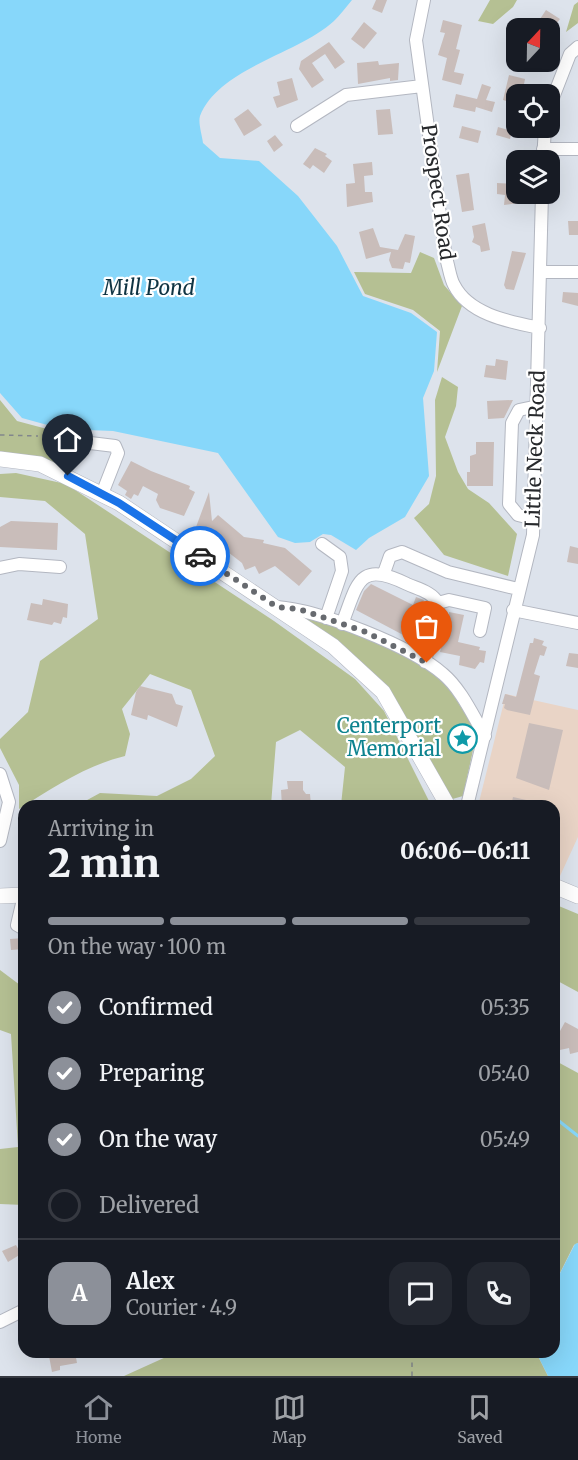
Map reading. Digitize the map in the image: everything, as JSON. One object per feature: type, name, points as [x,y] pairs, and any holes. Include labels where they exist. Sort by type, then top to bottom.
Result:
[{"type":"main road","points":[[0,459],[40,464],[102,494],[333,646],[383,692],[445,800]]},
{"type":"main road","points":[[560,888],[578,896]]},
{"type":"main road","points":[[0,896],[18,895]]},
{"type":"street","name":"Prospect Road","points":[[424,0],[416,40],[446,258],[454,286],[477,309],[508,322],[540,328]]},
{"type":"street","points":[[558,84],[570,54],[578,47]]},
{"type":"street","points":[[297,126],[346,95],[422,86]]},
{"type":"street","points":[[560,152],[578,149]]},
{"type":"street","name":"Little Neck Road","points":[[468,800],[533,535],[542,272],[542,204]]},
{"type":"street","points":[[542,272],[578,272]]},
{"type":"street","points":[[534,519],[518,515],[509,504],[512,423],[519,410],[538,406]]},
{"type":"street","points":[[49,438],[115,446],[118,453],[102,494]]},
{"type":"street","points":[[322,544],[340,557],[342,571],[326,618]]},
{"type":"street","points":[[384,573],[390,556],[402,552],[448,572],[518,589]]},
{"type":"street","points":[[0,568],[19,564],[60,567]]},
{"type":"street","points":[[342,624],[358,583],[373,573],[384,573],[432,595],[438,603],[425,662]]},
{"type":"street","points":[[438,603],[449,600],[485,608],[480,631]]},
{"type":"street","points":[[277,607],[299,609],[366,632],[425,662],[445,675],[484,736]]},
{"type":"street","points":[[513,610],[578,623]]},
{"type":"street","points":[[0,774],[9,802],[0,841]]},
{"type":"street","points":[[0,1322],[18,1313]]},
{"type":"path","points":[[0,435],[49,438]]},
{"type":"path","points":[[412,1358],[412,1376]]},
{"type":"shaded area","points":[[506,694],[578,710],[578,837],[560,876],[560,800],[480,800]]},
{"type":"green space","points":[[490,0],[517,0],[513,7],[493,24],[478,21]]},
{"type":"green space","points":[[578,2],[578,23],[566,32],[574,5]]},
{"type":"green space","points":[[420,252],[434,258],[444,285],[462,306],[437,372],[440,331],[413,310],[365,294],[354,272],[411,273]]},
{"type":"green space","points":[[442,377],[458,387],[456,406],[445,437],[458,472],[468,489],[489,503],[517,534],[508,576],[444,555],[414,518],[429,504],[436,476],[435,400]]},
{"type":"green space","points":[[0,400],[17,421],[77,437],[48,436],[47,446],[67,458],[69,468],[0,453]]},
{"type":"green space","points":[[16,473],[66,484],[274,621],[355,679],[384,711],[428,800],[342,800],[345,767],[300,730],[276,742],[271,800],[87,800],[100,793],[157,796],[191,779],[215,756],[191,690],[150,674],[122,709],[130,734],[125,756],[83,771],[33,800],[19,800],[19,785],[0,748],[0,739],[28,712],[40,661],[98,619],[85,534],[45,501],[0,497],[0,474]]},
{"type":"green space","points":[[297,611],[363,634],[441,676],[477,732],[463,796],[449,800],[415,735]]},
{"type":"green space","points":[[560,906],[578,914],[578,992],[560,982]]},
{"type":"green space","points":[[0,970],[18,984],[18,1147],[11,1034],[0,1030]]},
{"type":"green space","points":[[560,1063],[578,1073],[578,1243],[574,1245],[560,1273]]},
{"type":"green space","points":[[18,1147],[18,1205],[0,1204],[0,1149]]},
{"type":"green space","points":[[164,1358],[539,1358],[548,1376],[124,1376]]},
{"type":"water","name":"Mill Pond","points":[[0,0],[352,0],[334,21],[319,33],[241,74],[224,86],[210,99],[200,116],[200,126],[203,143],[220,158],[259,161],[298,196],[337,246],[363,296],[411,313],[437,332],[434,371],[423,398],[429,476],[405,517],[369,538],[356,550],[331,535],[323,534],[310,542],[295,543],[278,537],[218,453],[113,431],[62,429],[22,418],[0,393]]},
{"type":"water","points":[[578,1243],[578,1376],[548,1376],[539,1358],[560,1358],[560,1273],[575,1244]]},
{"type":"building","points":[[376,0],[387,0],[382,13],[372,9]]},
{"type":"building","points":[[546,10],[558,18],[541,18]]},
{"type":"building","points":[[443,20],[462,25],[456,49],[460,50],[454,72],[464,74],[461,85],[442,80],[447,58],[438,55],[445,33],[440,32]]},
{"type":"building","points":[[364,22],[377,33],[364,49],[351,39]]},
{"type":"building","points":[[329,42],[345,62],[335,69],[325,54],[312,63],[324,80],[312,88],[299,69],[301,61]]},
{"type":"building","points":[[378,61],[379,65],[399,63],[398,80],[390,81],[390,78],[358,84],[357,63]]},
{"type":"building","points":[[509,75],[525,79],[524,84],[507,84]]},
{"type":"building","points":[[292,78],[298,100],[277,108],[273,97],[280,95],[277,82]]},
{"type":"building","points":[[482,84],[491,87],[486,100],[495,102],[492,112],[476,107],[475,112],[453,107],[456,94],[477,99]]},
{"type":"building","points":[[248,109],[262,125],[244,136],[234,119]]},
{"type":"building","points":[[390,109],[393,134],[378,135],[376,110]]},
{"type":"building","points":[[462,126],[481,131],[478,143],[459,138]]},
{"type":"building","points":[[498,127],[506,129],[506,138],[496,135]]},
{"type":"building","points":[[275,135],[283,145],[274,152],[267,141]]},
{"type":"building","points":[[315,148],[327,154],[325,156],[332,161],[324,173],[313,165],[310,169],[303,164]]},
{"type":"building","points":[[372,162],[373,175],[364,176],[365,192],[372,192],[373,202],[347,207],[346,184],[355,183],[353,164]]},
{"type":"building","points":[[469,173],[474,210],[462,212],[456,175]]},
{"type":"building","points":[[497,183],[506,183],[506,204],[512,204],[504,205],[505,195],[497,194]]},
{"type":"building","points":[[568,221],[578,221],[578,235],[569,235]]},
{"type":"building","points":[[485,223],[490,250],[481,252],[480,246],[472,242],[474,237],[472,226]]},
{"type":"building","points":[[373,228],[380,247],[398,250],[405,234],[415,236],[410,263],[405,262],[403,269],[392,268],[389,260],[391,252],[366,259],[359,232]]},
{"type":"building","points":[[512,251],[526,253],[514,290],[506,289],[504,285]]},
{"type":"building","points":[[563,292],[578,293],[578,306],[562,302]]},
{"type":"building","points":[[496,359],[508,361],[506,380],[484,377],[486,365],[495,366]]},
{"type":"building","points":[[513,400],[504,418],[488,419],[487,401]]},
{"type":"building","points":[[476,442],[494,442],[493,486],[467,486],[470,456],[476,454]]},
{"type":"building","points":[[131,461],[190,486],[189,489],[195,492],[184,516],[160,508],[156,500],[158,494],[143,486],[138,496],[134,494],[131,499],[125,495],[127,491],[118,485]]},
{"type":"building","points":[[209,492],[212,521],[218,515],[244,537],[264,540],[263,543],[285,548],[312,571],[299,586],[275,566],[259,574],[255,566],[245,570],[242,563],[196,527]]},
{"type":"building","points":[[11,521],[58,523],[57,550],[0,547],[0,527]]},
{"type":"building","points":[[570,546],[578,548],[578,564],[567,562]]},
{"type":"building","points":[[371,584],[413,605],[416,597],[424,600],[407,637],[356,610],[364,591]]},
{"type":"building","points":[[43,599],[68,604],[67,618],[63,617],[61,624],[54,622],[52,625],[27,620],[31,603],[42,605]]},
{"type":"building","points":[[449,612],[464,615],[458,642],[480,647],[479,650],[486,651],[484,663],[480,662],[475,669],[459,665],[460,656],[440,652],[444,637],[439,636],[444,614],[449,615]]},
{"type":"building","points":[[534,638],[544,641],[542,645],[547,647],[544,656],[540,655],[534,674],[540,676],[530,715],[507,710],[504,708],[505,704],[502,704],[505,694],[516,697],[530,643],[533,643]]},
{"type":"building","points":[[569,653],[578,654],[578,668],[566,666]]},
{"type":"building","points":[[140,686],[172,694],[176,704],[183,706],[177,727],[148,715],[147,720],[131,715],[136,692]]},
{"type":"building","points":[[529,723],[563,730],[549,790],[516,778]]},
{"type":"building","points":[[287,781],[303,781],[303,790],[306,794],[310,794],[311,800],[282,800],[281,790],[288,789]]},
{"type":"building","points":[[18,938],[18,949],[11,950],[10,939]]},
{"type":"building","points":[[565,1022],[578,1029],[578,1052],[570,1054],[569,1048],[560,1050],[560,1031]]},
{"type":"building","points":[[16,1245],[18,1256],[8,1262],[2,1251]]},
{"type":"building","points":[[49,1358],[76,1358],[77,1363],[60,1366],[60,1370],[52,1372]]},
{"type":"waterway","points":[[560,1122],[578,1136]]},
{"type":"way so far","points":[[200,556],[277,607],[299,609],[366,632],[427,663]]},
{"type":"place","name":"Centerport Memorial","points":[[462,738]]},
{"type":"route","points":[[68,476],[119,503],[200,556]]}]
